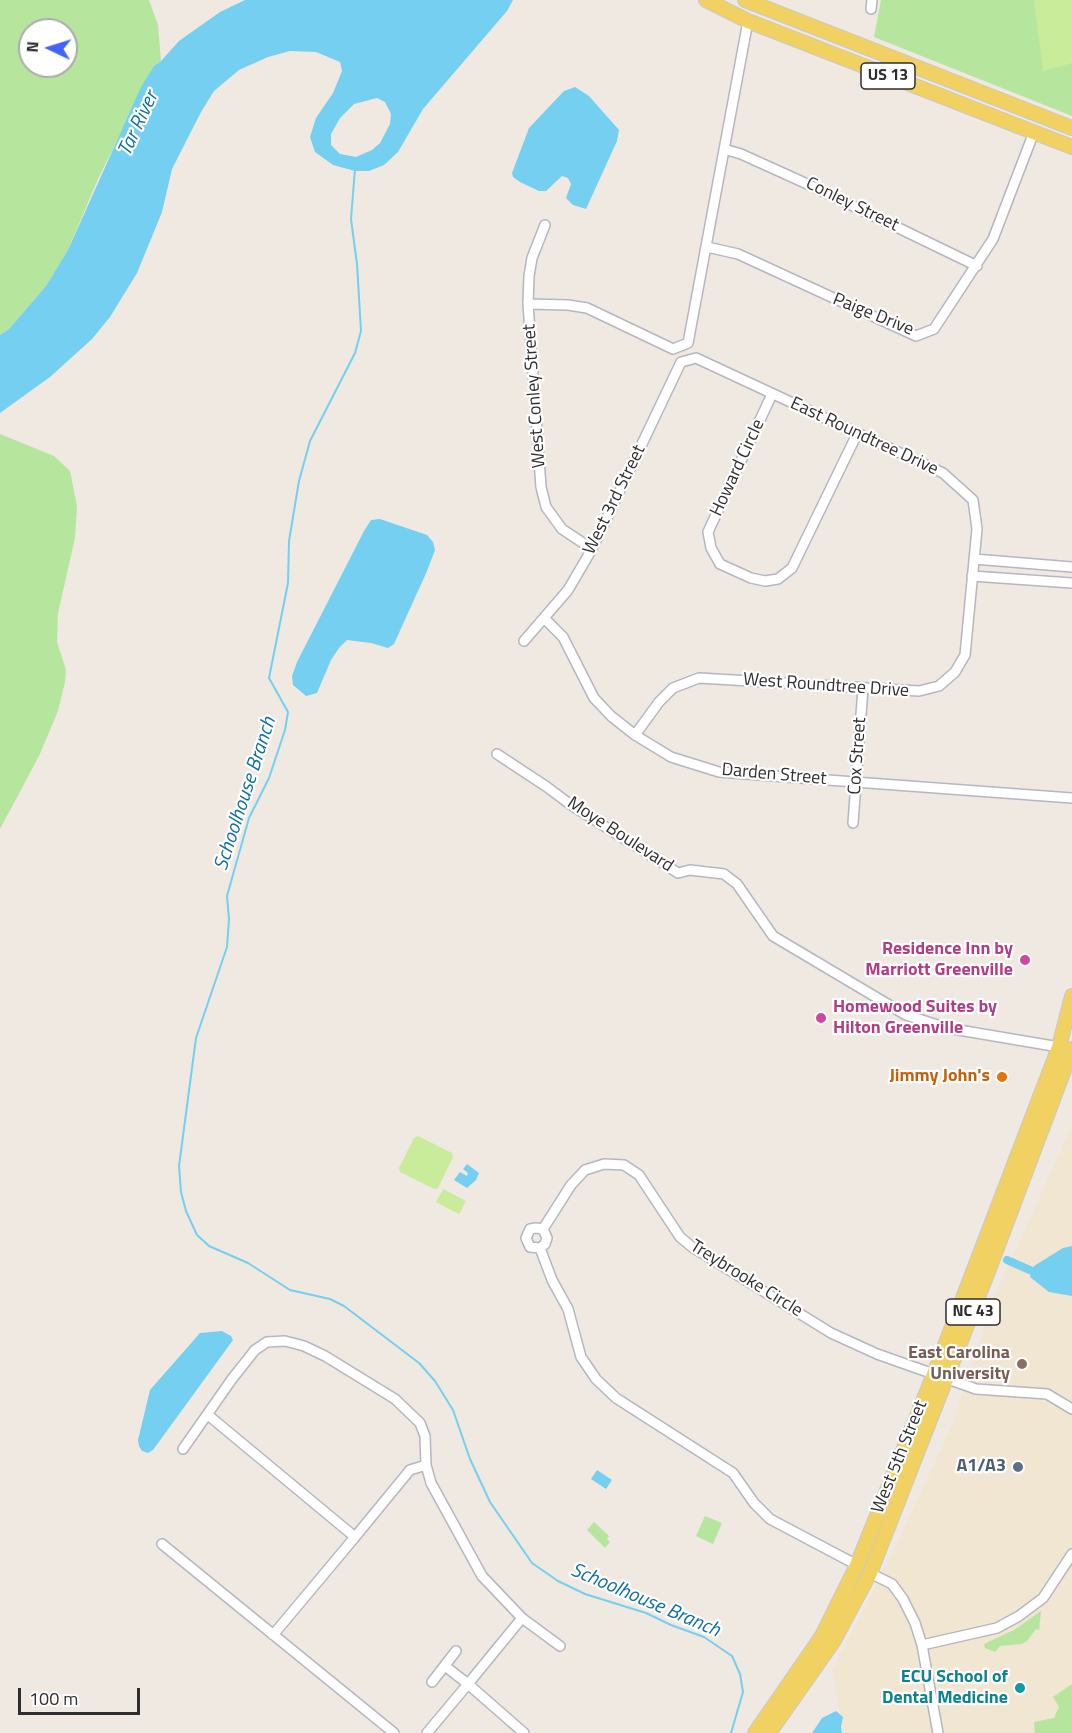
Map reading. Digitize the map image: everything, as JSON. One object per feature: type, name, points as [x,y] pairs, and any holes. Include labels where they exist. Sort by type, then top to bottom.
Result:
[{"type":"main road","name":"US 13","points":[[706,0],[748,21],[1072,147]]},
{"type":"main road","name":"US 13","points":[[745,0],[1072,128]]},
{"type":"main road","name":"West 5th Street","points":[[770,1733],[833,1642],[870,1573],[940,1376],[1066,1048],[1072,996]]},
{"type":"main road","name":"West 5th Street","points":[[755,1733],[822,1636],[940,1376]]},
{"type":"street","points":[[528,304],[568,304],[587,308],[673,349],[688,343],[748,21]]},
{"type":"street","name":"Paige Drive","points":[[707,247],[738,254],[916,336],[934,329],[993,239],[1034,132]]},
{"type":"street","name":"Conley Street","points":[[724,149],[741,154],[816,188],[977,266]]},
{"type":"street","name":"West Conley Street","points":[[545,225],[532,258],[528,276],[541,487],[546,507],[562,529],[592,549]]},
{"type":"street","name":"West 3rd Street","points":[[524,641],[568,590],[592,549],[680,363],[696,358]]},
{"type":"street","name":"East Roundtree Drive","points":[[696,358],[943,473],[973,500],[977,529],[974,559]]},
{"type":"street","name":"Howard Circle","points":[[772,394],[708,532],[711,548],[720,564],[751,578],[765,580],[778,579],[792,568],[856,434]]},
{"type":"street","points":[[974,559],[1072,567]]},
{"type":"street","name":"West Roundtree Drive","points":[[635,735],[659,702],[673,688],[699,678],[919,691],[939,686],[955,672],[965,655],[974,559]]},
{"type":"street","points":[[972,576],[1072,583]]},
{"type":"street","name":"Darden Street","points":[[544,618],[563,637],[594,698],[611,716],[635,735],[671,757],[719,772],[1072,798]]},
{"type":"street","name":"Cox Street","points":[[853,823],[863,688]]},
{"type":"street","name":"Moye Boulevard","points":[[497,754],[571,805],[678,873],[690,870],[724,874],[736,884],[773,936],[906,1015],[947,1028],[1066,1048]]},
{"type":"street","name":"Treybrooke Circle","points":[[543,1230],[572,1185],[585,1170],[604,1164],[624,1165],[639,1175],[680,1237],[692,1247],[831,1333],[855,1345],[976,1389],[1047,1394],[1072,1409]]},
{"type":"street","name":"Treybrooke Circle","points":[[533,1228],[543,1230],[547,1235],[547,1241],[540,1248],[530,1247],[526,1241],[526,1235],[533,1228]]},
{"type":"street","name":"Treybrooke Circle","points":[[540,1248],[552,1280],[568,1309],[581,1357],[596,1380],[615,1398],[733,1473],[754,1503],[770,1519],[856,1565]]},
{"type":"street","points":[[183,1449],[231,1379],[255,1350],[267,1342],[285,1341],[304,1346],[324,1356],[395,1399],[420,1423],[431,1483],[482,1576],[522,1618],[560,1646]]},
{"type":"street","points":[[208,1415],[355,1537]]},
{"type":"street","points":[[273,1635],[410,1470],[426,1465]]},
{"type":"street","points":[[162,1544],[394,1733]]},
{"type":"street","points":[[922,1645],[997,1628],[1019,1616],[1043,1598],[1072,1554]]},
{"type":"street","points":[[870,1573],[892,1584],[903,1599],[915,1623],[922,1645],[938,1733]]},
{"type":"street","points":[[427,1733],[522,1618]]},
{"type":"street","points":[[432,1682],[456,1651]]},
{"type":"street","points":[[445,1666],[524,1733]]},
{"type":"shaded area","name":"East Carolina University","points":[[1072,1125],[1072,1733],[843,1733],[832,1670],[890,1558],[950,1430],[994,1298]]},
{"type":"green space","points":[[0,0],[149,0],[158,25],[161,61],[154,66],[98,179],[68,250],[46,286],[9,329],[0,335]]},
{"type":"green space","points":[[881,0],[1072,0],[1072,116],[874,37]]},
{"type":"green space","points":[[1034,0],[1072,0],[1072,63],[1043,71]]},
{"type":"green space","points":[[0,434],[54,456],[70,471],[77,506],[75,538],[58,613],[57,642],[66,670],[65,682],[58,711],[39,756],[0,829]]},
{"type":"green space","points":[[418,1136],[452,1153],[453,1157],[438,1188],[434,1189],[400,1172],[399,1168],[414,1138]]},
{"type":"green space","points":[[443,1189],[466,1201],[459,1214],[436,1202]]},
{"type":"green space","points":[[705,1516],[722,1523],[713,1544],[696,1536]]},
{"type":"green space","points":[[594,1522],[609,1536],[607,1539],[610,1542],[605,1548],[587,1530]]},
{"type":"green space","points":[[1041,1611],[1039,1630],[1036,1629],[1027,1641],[1022,1644],[1000,1646],[995,1652],[985,1648],[986,1643],[1014,1630]]},
{"type":"green space","points":[[1072,1684],[1072,1733],[1035,1733],[1034,1722],[1054,1718],[1059,1707],[1053,1697]]},
{"type":"water","name":"Tar River","points":[[245,0],[513,0],[507,11],[423,109],[398,152],[384,165],[369,171],[355,171],[333,165],[315,152],[310,137],[316,118],[333,93],[342,71],[340,62],[316,52],[290,51],[268,57],[239,70],[214,91],[201,112],[172,169],[162,212],[137,273],[110,317],[92,339],[50,377],[0,413],[0,335],[9,329],[46,286],[68,250],[141,87],[154,66],[179,41],[220,12]],"holes":[[[377,98],[385,102],[391,114],[390,124],[380,143],[372,150],[356,157],[340,154],[331,145],[331,134],[340,118],[354,104]]]},
{"type":"water","points":[[575,87],[589,96],[619,130],[617,141],[586,209],[573,205],[566,198],[571,184],[568,178],[562,176],[546,191],[539,191],[520,182],[513,177],[512,173],[529,128],[564,91]]},
{"type":"water","points":[[380,519],[427,535],[433,542],[435,550],[427,571],[394,644],[388,648],[347,640],[331,660],[317,693],[306,696],[293,685],[292,676],[297,662],[364,531],[371,520]]},
{"type":"water","points":[[467,1164],[479,1173],[476,1180],[467,1188],[454,1180],[460,1172],[467,1176],[468,1173],[463,1169]]},
{"type":"water","points":[[1072,1246],[1072,1296],[1049,1292],[1030,1277],[1034,1266],[1063,1248]]},
{"type":"water","points":[[222,1331],[231,1336],[233,1340],[153,1450],[148,1453],[142,1451],[138,1440],[150,1390],[200,1333]]},
{"type":"water","points":[[597,1470],[612,1480],[606,1489],[591,1479]]},
{"type":"water","points":[[836,1711],[843,1717],[842,1733],[812,1733],[822,1718]]},
{"type":"waterway","name":"Schoolhouse Branch","points":[[355,169],[351,219],[357,264],[361,331],[355,353],[310,441],[299,481],[289,541],[288,583],[269,678],[288,712],[285,730],[269,778],[249,818],[227,896],[229,919],[227,947],[196,1038],[179,1166],[181,1192],[186,1211],[197,1235],[209,1246],[248,1263],[290,1290],[330,1299],[344,1306],[419,1363],[435,1381],[453,1410],[470,1459],[490,1502],[532,1563],[558,1581],[585,1594],[646,1613],[704,1637],[732,1656],[740,1674],[743,1692],[731,1733]]},
{"type":"waterway","points":[[1007,1260],[1032,1271]]},
{"type":"place","name":"Residence Inn by Marriott Greenville","points":[[1025,960]]},
{"type":"place","name":"Homewood Suites by Hilton Greenville","points":[[821,1018]]},
{"type":"place","name":"Jimmy John's","points":[[1002,1077]]},
{"type":"place","name":"East Carolina University","points":[[1022,1364]]},
{"type":"place","name":"A1/A3","points":[[1018,1467]]},
{"type":"place","name":"ECU School of Dental Medicine","points":[[1020,1688]]}]
